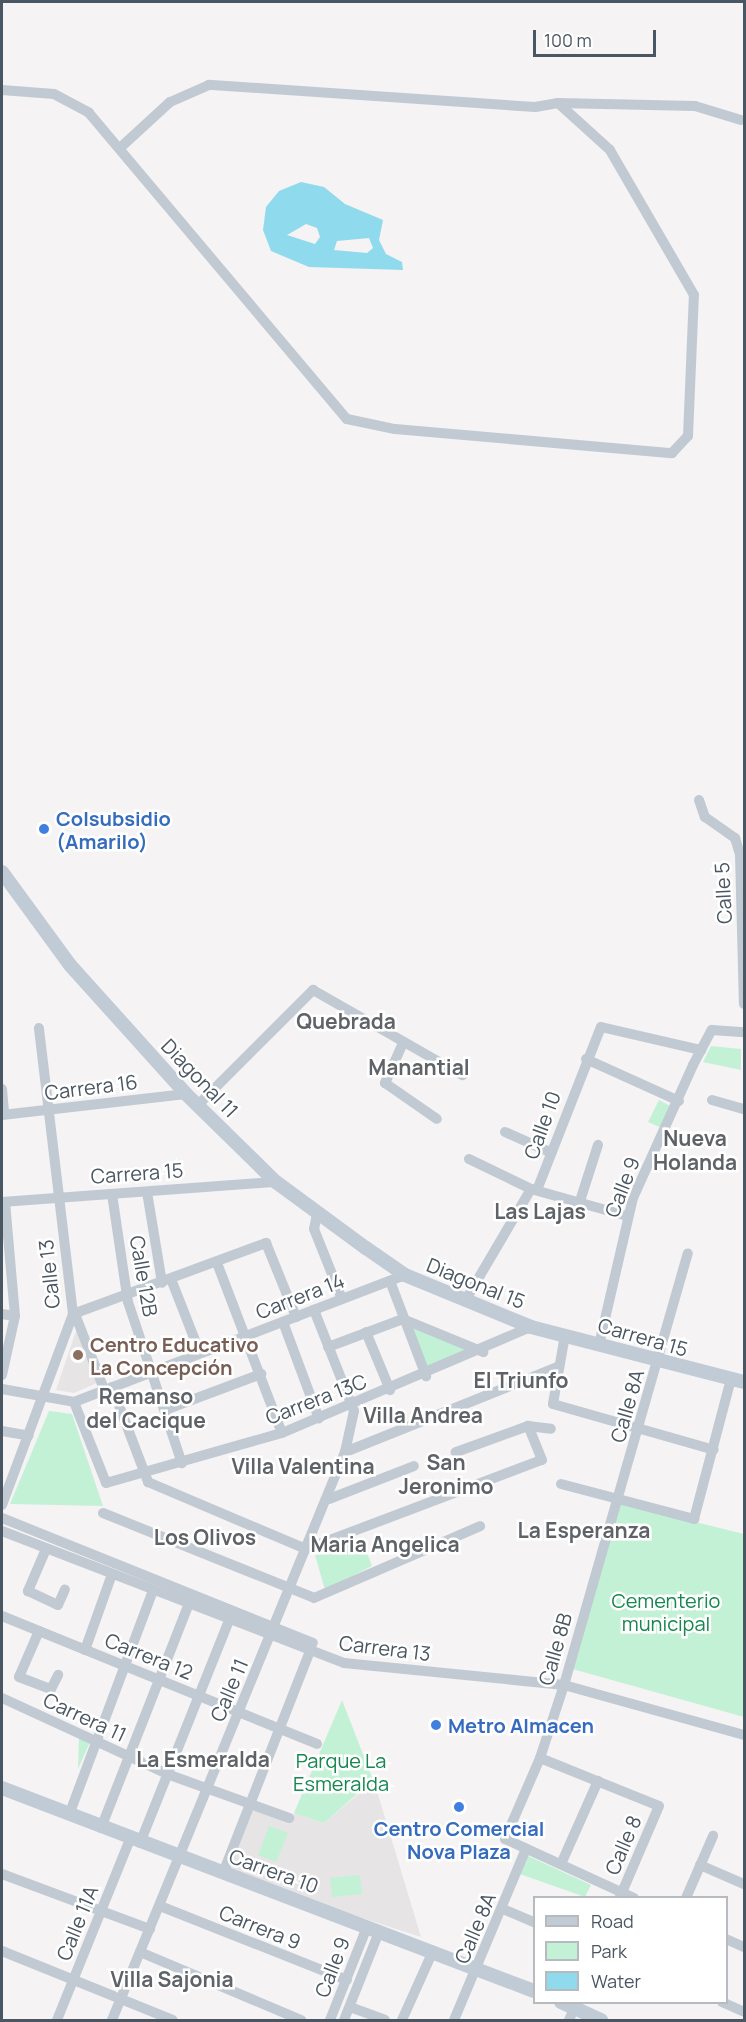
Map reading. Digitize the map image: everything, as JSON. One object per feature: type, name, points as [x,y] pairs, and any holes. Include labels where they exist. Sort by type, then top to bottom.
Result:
[{"type":"street","points":[[120,148],[170,102],[209,85],[535,107],[558,103],[695,106],[741,120]]},
{"type":"street","points":[[2,90],[54,94],[71,102],[120,148],[347,419],[395,429],[672,453],[688,436],[692,409],[694,295],[610,150],[558,103]]},
{"type":"street","name":"Calle 5","points":[[699,800],[705,817],[735,838],[740,854],[744,1004]]},
{"type":"street","name":"Diagonal 11","points":[[2,872],[70,965],[186,1094],[276,1182],[317,1214],[405,1275]]},
{"type":"street","points":[[198,1105],[313,990],[462,1075]]},
{"type":"street","name":"Calle 10","points":[[534,1190],[552,1153],[580,1071],[601,1027],[701,1050]]},
{"type":"street","name":"Calle 13","points":[[2,1505],[74,1314],[47,1110],[39,1028]]},
{"type":"street","name":"Calle 9","points":[[598,1345],[627,1216],[701,1050],[712,1030],[744,1032]]},
{"type":"street","points":[[403,1043],[385,1083],[437,1119]]},
{"type":"street","points":[[586,1059],[679,1101]]},
{"type":"street","points":[[2,1089],[3,1114]]},
{"type":"street","name":"Carrera 16","points":[[3,1114],[186,1094]]},
{"type":"street","points":[[712,1100],[744,1109]]},
{"type":"street","points":[[505,1132],[552,1153]]},
{"type":"street","points":[[580,1201],[598,1145]]},
{"type":"street","points":[[470,1159],[534,1190],[627,1216]]},
{"type":"street","name":"Carrera 15","points":[[3,1202],[276,1182]]},
{"type":"street","points":[[465,1301],[534,1190]]},
{"type":"street","points":[[147,1192],[166,1281],[200,1353]]},
{"type":"street","name":"Calle 12B","points":[[112,1194],[128,1295],[151,1372],[183,1463]]},
{"type":"street","points":[[2,1375],[15,1317],[3,1202]]},
{"type":"street","points":[[317,1214],[314,1229],[342,1299]]},
{"type":"street","points":[[296,1317],[266,1243],[74,1314],[144,1471],[158,1489],[306,1549],[542,1460],[528,1426]]},
{"type":"street","name":"Calle 8A","points":[[617,1499],[640,1431],[688,1252]]},
{"type":"street","points":[[217,1263],[247,1335],[282,1433]]},
{"type":"street","name":"Diagonal 15","points":[[405,1275],[531,1328]]},
{"type":"street","name":"Carrera 14","points":[[74,1402],[405,1275]]},
{"type":"street","points":[[390,1281],[426,1376]]},
{"type":"street","points":[[314,1310],[352,1403]]},
{"type":"street","points":[[2,1314],[15,1317]]},
{"type":"street","points":[[328,1347],[403,1318],[483,1352]]},
{"type":"street","points":[[283,1322],[319,1419]]},
{"type":"street","name":"Carrera 15","points":[[531,1328],[738,1381]]},
{"type":"street","name":"Carrera 13C","points":[[74,1402],[106,1483],[144,1471],[183,1463],[282,1433],[483,1352],[531,1328]]},
{"type":"street","points":[[366,1332],[390,1390]]},
{"type":"street","points":[[565,1335],[558,1367],[556,1405],[640,1431],[714,1450]]},
{"type":"street","points":[[345,1452],[558,1367]]},
{"type":"street","points":[[165,1410],[261,1374]]},
{"type":"street","points":[[561,1484],[694,1519],[714,1450],[738,1381]]},
{"type":"street","points":[[2,1389],[74,1402]]},
{"type":"street","name":"Calle 11","points":[[112,2020],[181,1860],[207,1789],[306,1549],[329,1499],[345,1452],[352,1403]]},
{"type":"street","points":[[456,1452],[528,1426],[551,1428]]},
{"type":"street","points":[[2,1431],[29,1436]]},
{"type":"street","points":[[329,1499],[414,1466]]},
{"type":"street","name":"Calle 8B","points":[[526,1849],[505,1839],[540,1758],[564,1684],[617,1499]]},
{"type":"street","points":[[103,1513],[314,1598],[324,1596],[354,1578],[480,1526]]},
{"type":"street","name":"Carrera 13","points":[[2,1518],[344,1664],[564,1684],[744,1735]]},
{"type":"street","name":"Carrera 13","points":[[2,1532],[189,1603],[229,1621],[272,1632]]},
{"type":"street","points":[[46,1549],[28,1591],[58,1605],[65,1589]]},
{"type":"street","points":[[85,1650],[112,1575]]},
{"type":"street","points":[[69,1815],[77,1784],[93,1740],[153,1590]]},
{"type":"street","points":[[101,1828],[131,1758],[189,1603]]},
{"type":"street","name":"Carrera 12","points":[[2,1616],[123,1666],[240,1710],[317,1744]]},
{"type":"street","name":"Calle 11A","points":[[57,2020],[102,1910],[167,1774],[229,1621]]},
{"type":"street","points":[[39,1631],[20,1677],[51,1689],[58,1675]]},
{"type":"street","points":[[223,1874],[311,1648]]},
{"type":"street","name":"Carrera 11","points":[[2,1698],[167,1774],[289,1818]]},
{"type":"street","points":[[540,1758],[598,1781],[561,1864]]},
{"type":"street","name":"Calle 8","points":[[598,1781],[658,1806],[621,1895]]},
{"type":"street","name":"Carrera 10","points":[[2,1788],[181,1860],[478,1967],[533,1991]]},
{"type":"street","points":[[687,1896],[713,1836]]},
{"type":"street","points":[[526,1849],[621,1895]]},
{"type":"street","name":"Calle 8A","points":[[454,2020],[503,1909],[526,1849]]},
{"type":"street","points":[[700,1864],[744,1884]]},
{"type":"street","points":[[2,1874],[150,1929]]},
{"type":"street","name":"Carrera 9","points":[[160,1906],[347,1980]]},
{"type":"street","points":[[503,1909],[533,1922]]},
{"type":"street","name":"Calle 9","points":[[330,2020],[373,1929]]},
{"type":"street","name":"Calle 9","points":[[344,2020],[373,1929]]},
{"type":"street","points":[[728,1940],[744,1947]]},
{"type":"street","points":[[2,1951],[173,2020]]},
{"type":"street","points":[[402,2020],[433,1951]]},
{"type":"street","points":[[140,1952],[301,2020]]},
{"type":"street","points":[[726,2004],[744,2012]]},
{"type":"street","points":[[350,2007],[385,2020]]},
{"type":"street","points":[[570,2008],[601,2020]]},
{"type":"shaded area","name":"Centro Educativo La Concepción","points":[[77,1328],[99,1382],[74,1393],[56,1390]]},
{"type":"shaded area","points":[[374,1781],[421,1937],[223,1873],[249,1805],[292,1821],[294,1813],[324,1823]]},
{"type":"green space","points":[[711,1046],[741,1049],[741,1070],[703,1062]]},
{"type":"green space","points":[[659,1100],[672,1107],[662,1128],[648,1122]]},
{"type":"green space","points":[[412,1327],[472,1352],[428,1370]]},
{"type":"green space","points":[[49,1411],[72,1414],[103,1506],[10,1504]]},
{"type":"green space","name":"Cementerio municipal","points":[[618,1503],[744,1534],[744,1717],[569,1668]]},
{"type":"green space","points":[[361,1537],[372,1566],[325,1590],[315,1555]]},
{"type":"green space","name":"Parque La Esmeralda","points":[[342,1700],[373,1780],[324,1823],[294,1813]]},
{"type":"green space","points":[[79,1737],[90,1742],[78,1769]]},
{"type":"green space","points":[[269,1826],[288,1833],[276,1862],[258,1855]]},
{"type":"green space","points":[[526,1855],[591,1885],[586,1896],[582,1896],[517,1873]]},
{"type":"green space","points":[[360,1875],[362,1894],[332,1897],[330,1878]]},
{"type":"water","points":[[301,182],[324,187],[345,204],[383,220],[379,240],[386,254],[402,262],[403,270],[309,267],[271,251],[263,230],[266,207],[279,191]],"holes":[[[306,224],[317,228],[320,237],[315,244],[287,235]],[[369,238],[373,248],[367,253],[334,250],[337,241]]]},
{"type":"place","name":"Colsubsidio (Amarilo)","points":[[44,829]]},
{"type":"place","name":"Centro Educativo La Concepción","points":[[78,1355]]},
{"type":"place","name":"Metro Almacen","points":[[436,1725]]},
{"type":"place","name":"Centro Comercial Nova Plaza","points":[[459,1807]]},
{"type":"district","name":"Quebrada","points":[[346,1021]]},
{"type":"district","name":"Manantial","points":[[419,1067]]},
{"type":"district","name":"Nueva Holanda","points":[[695,1150]]},
{"type":"district","name":"Las Lajas","points":[[540,1211]]},
{"type":"district","name":"El Triunfo","points":[[521,1380]]},
{"type":"district","name":"Remanso del Cacique","points":[[146,1408]]},
{"type":"district","name":"Villa Andrea","points":[[423,1415]]},
{"type":"district","name":"Villa Valentina","points":[[303,1466]]},
{"type":"district","name":"San Jeronimo","points":[[446,1474]]},
{"type":"district","name":"La Esperanza","points":[[584,1530]]},
{"type":"district","name":"Los Olivos","points":[[205,1537]]},
{"type":"district","name":"Maria Angelica","points":[[385,1544]]},
{"type":"district","name":"La Esmeralda","points":[[203,1759]]},
{"type":"district","name":"Villa Sajonia","points":[[172,1979]]}]
